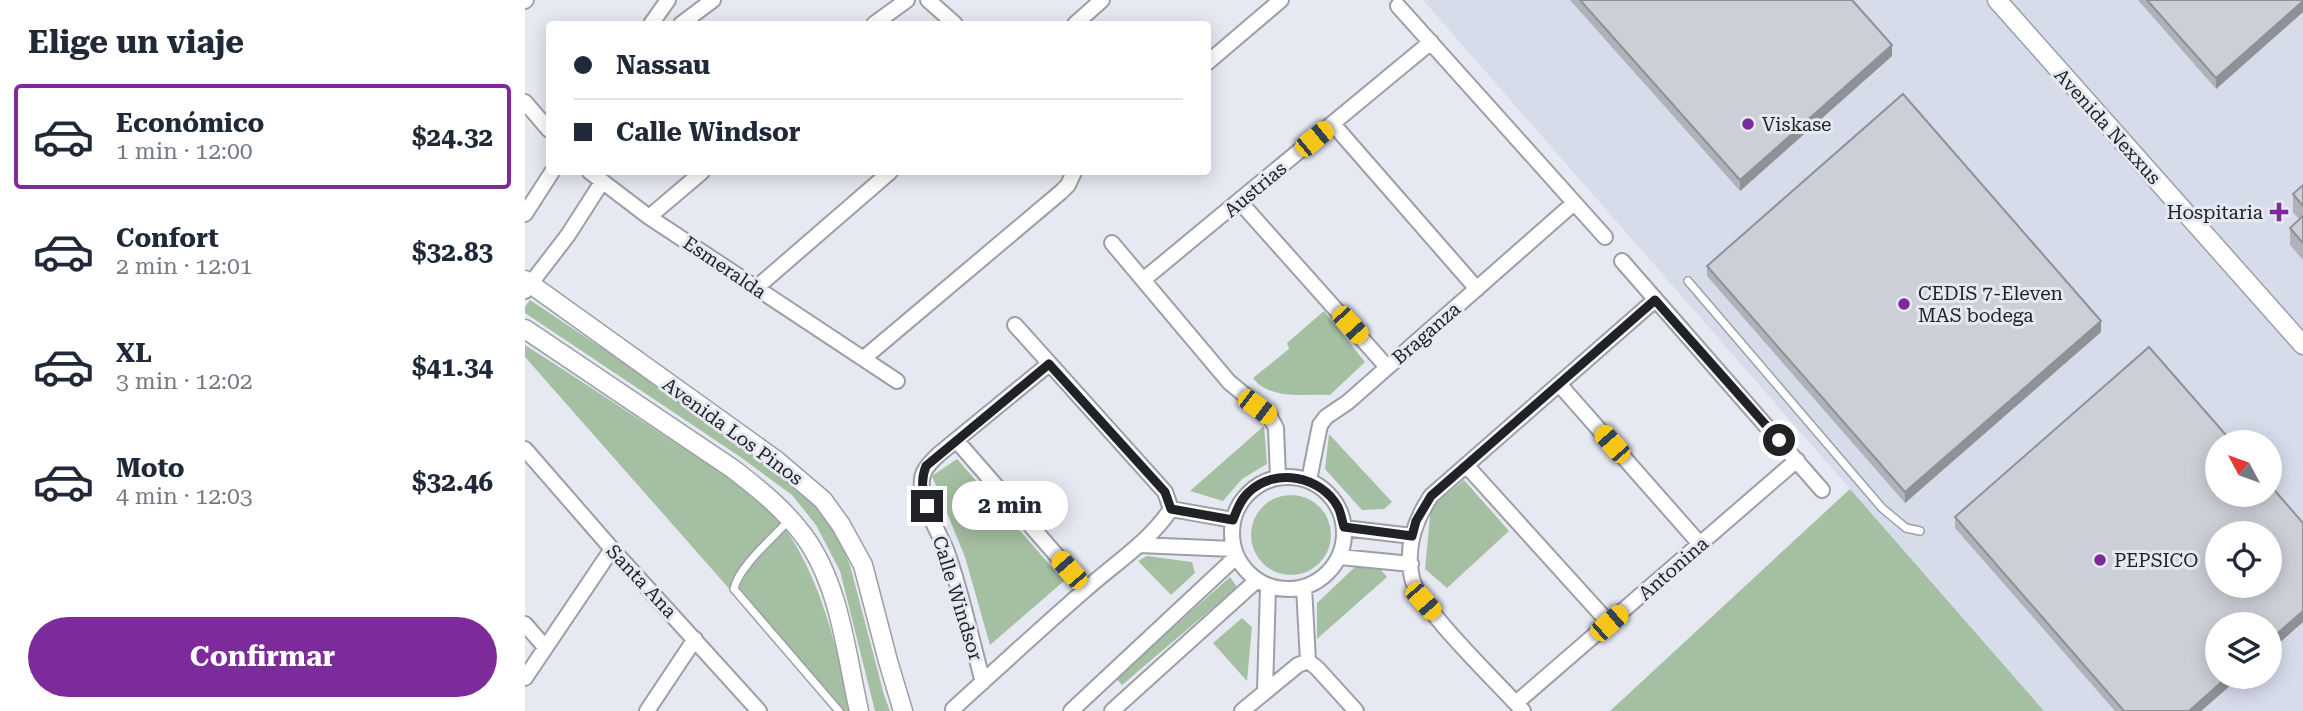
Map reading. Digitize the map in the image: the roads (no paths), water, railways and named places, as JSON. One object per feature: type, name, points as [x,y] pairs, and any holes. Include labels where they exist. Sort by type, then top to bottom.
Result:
[{"type":"street","points":[[653,21],[668,0]]},
{"type":"street","points":[[685,21],[713,0]]},
{"type":"street","points":[[878,21],[907,0]]},
{"type":"street","points":[[928,0],[952,21]]},
{"type":"street","points":[[1078,21],[1103,0]]},
{"type":"street","points":[[1211,60],[1281,0]]},
{"type":"street","name":"Avenida Nexxus","points":[[1997,0],[2303,345]]},
{"type":"street","points":[[1398,6],[1605,237]]},
{"type":"street","name":"Austrias","points":[[1143,280],[1431,42]]},
{"type":"street","points":[[525,102],[546,126]]},
{"type":"street","points":[[1333,124],[1476,289]]},
{"type":"street","points":[[525,214],[550,175]]},
{"type":"street","name":"Esmeralda","points":[[594,175],[755,288],[897,381]]},
{"type":"street","points":[[649,216],[698,175]]},
{"type":"street","points":[[755,288],[887,175]]},
{"type":"street","points":[[864,358],[1061,192],[1074,175]]},
{"type":"street","points":[[527,285],[568,235],[602,182]]},
{"type":"street","points":[[1240,202],[1387,367]]},
{"type":"street","name":"Braganza","points":[[1309,480],[1320,425],[1326,417],[1348,402],[1573,203]]},
{"type":"street","points":[[1112,243],[1229,382],[1269,415],[1276,428],[1278,477]]},
{"type":"street","points":[[1622,261],[1822,490]]},
{"type":"street","name":"Avenida Los Pinos","points":[[527,285],[776,460],[823,500],[841,525],[863,565],[887,662],[904,711]]},
{"type":"street","points":[[1520,707],[1423,601],[1411,578],[1412,536],[1416,521],[1431,496],[1655,300]]},
{"type":"street","points":[[1015,325],[1165,492],[1171,509]]},
{"type":"street","name":"Avenida Los Pinos","points":[[525,329],[733,469],[761,490],[790,519],[817,555],[835,599],[859,711]]},
{"type":"street","name":"Calle Windsor","points":[[983,682],[947,554],[922,488],[922,475],[926,466],[1049,364]]},
{"type":"street","points":[[1559,384],[1700,544]]},
{"type":"street","points":[[956,440],[1086,589]]},
{"type":"street","name":"Santa Ana","points":[[525,449],[759,711]]},
{"type":"street","name":"Antonina","points":[[1520,707],[1609,623],[1797,460]]},
{"type":"street","points":[[1466,465],[1609,623]]},
{"type":"street","points":[[1278,477],[1309,480],[1327,491],[1339,508],[1345,537],[1339,557],[1331,570],[1319,581],[1304,587],[1286,590],[1262,583],[1244,570],[1235,553],[1231,534],[1239,505],[1249,492],[1263,482],[1278,477]]},
{"type":"street","points":[[1171,509],[1233,520]]},
{"type":"street","points":[[953,709],[1139,545],[1171,509]]},
{"type":"street","points":[[1344,527],[1412,536]]},
{"type":"street","points":[[1139,545],[1235,553]]},
{"type":"street","points":[[525,678],[612,549]]},
{"type":"street","points":[[1071,711],[1235,553]]},
{"type":"street","points":[[1339,557],[1411,564]]},
{"type":"street","points":[[1262,583],[1265,691]]},
{"type":"street","points":[[1099,686],[1115,709],[1262,583]]},
{"type":"street","points":[[1304,587],[1308,662]]},
{"type":"street","points":[[525,624],[545,647]]},
{"type":"street","points":[[647,711],[695,639]]},
{"type":"street","points":[[1242,711],[1298,665],[1308,662]]},
{"type":"street","points":[[1308,662],[1317,668],[1356,711]]},
{"type":"lane","points":[[1688,281],[1882,508],[1906,528],[1920,531]]},
{"type":"lane","points":[[790,519],[744,569],[735,581],[734,589],[839,711]]},
{"type":"place","name":"Viskase","points":[[1748,124]]},
{"type":"place","name":"Hospitaria","points":[[2279,212]]},
{"type":"place","name":"CEDIS 7-Eleven MAS bodega","points":[[1904,304]]},
{"type":"place","name":"PEPSICO","points":[[2100,560]]}]
